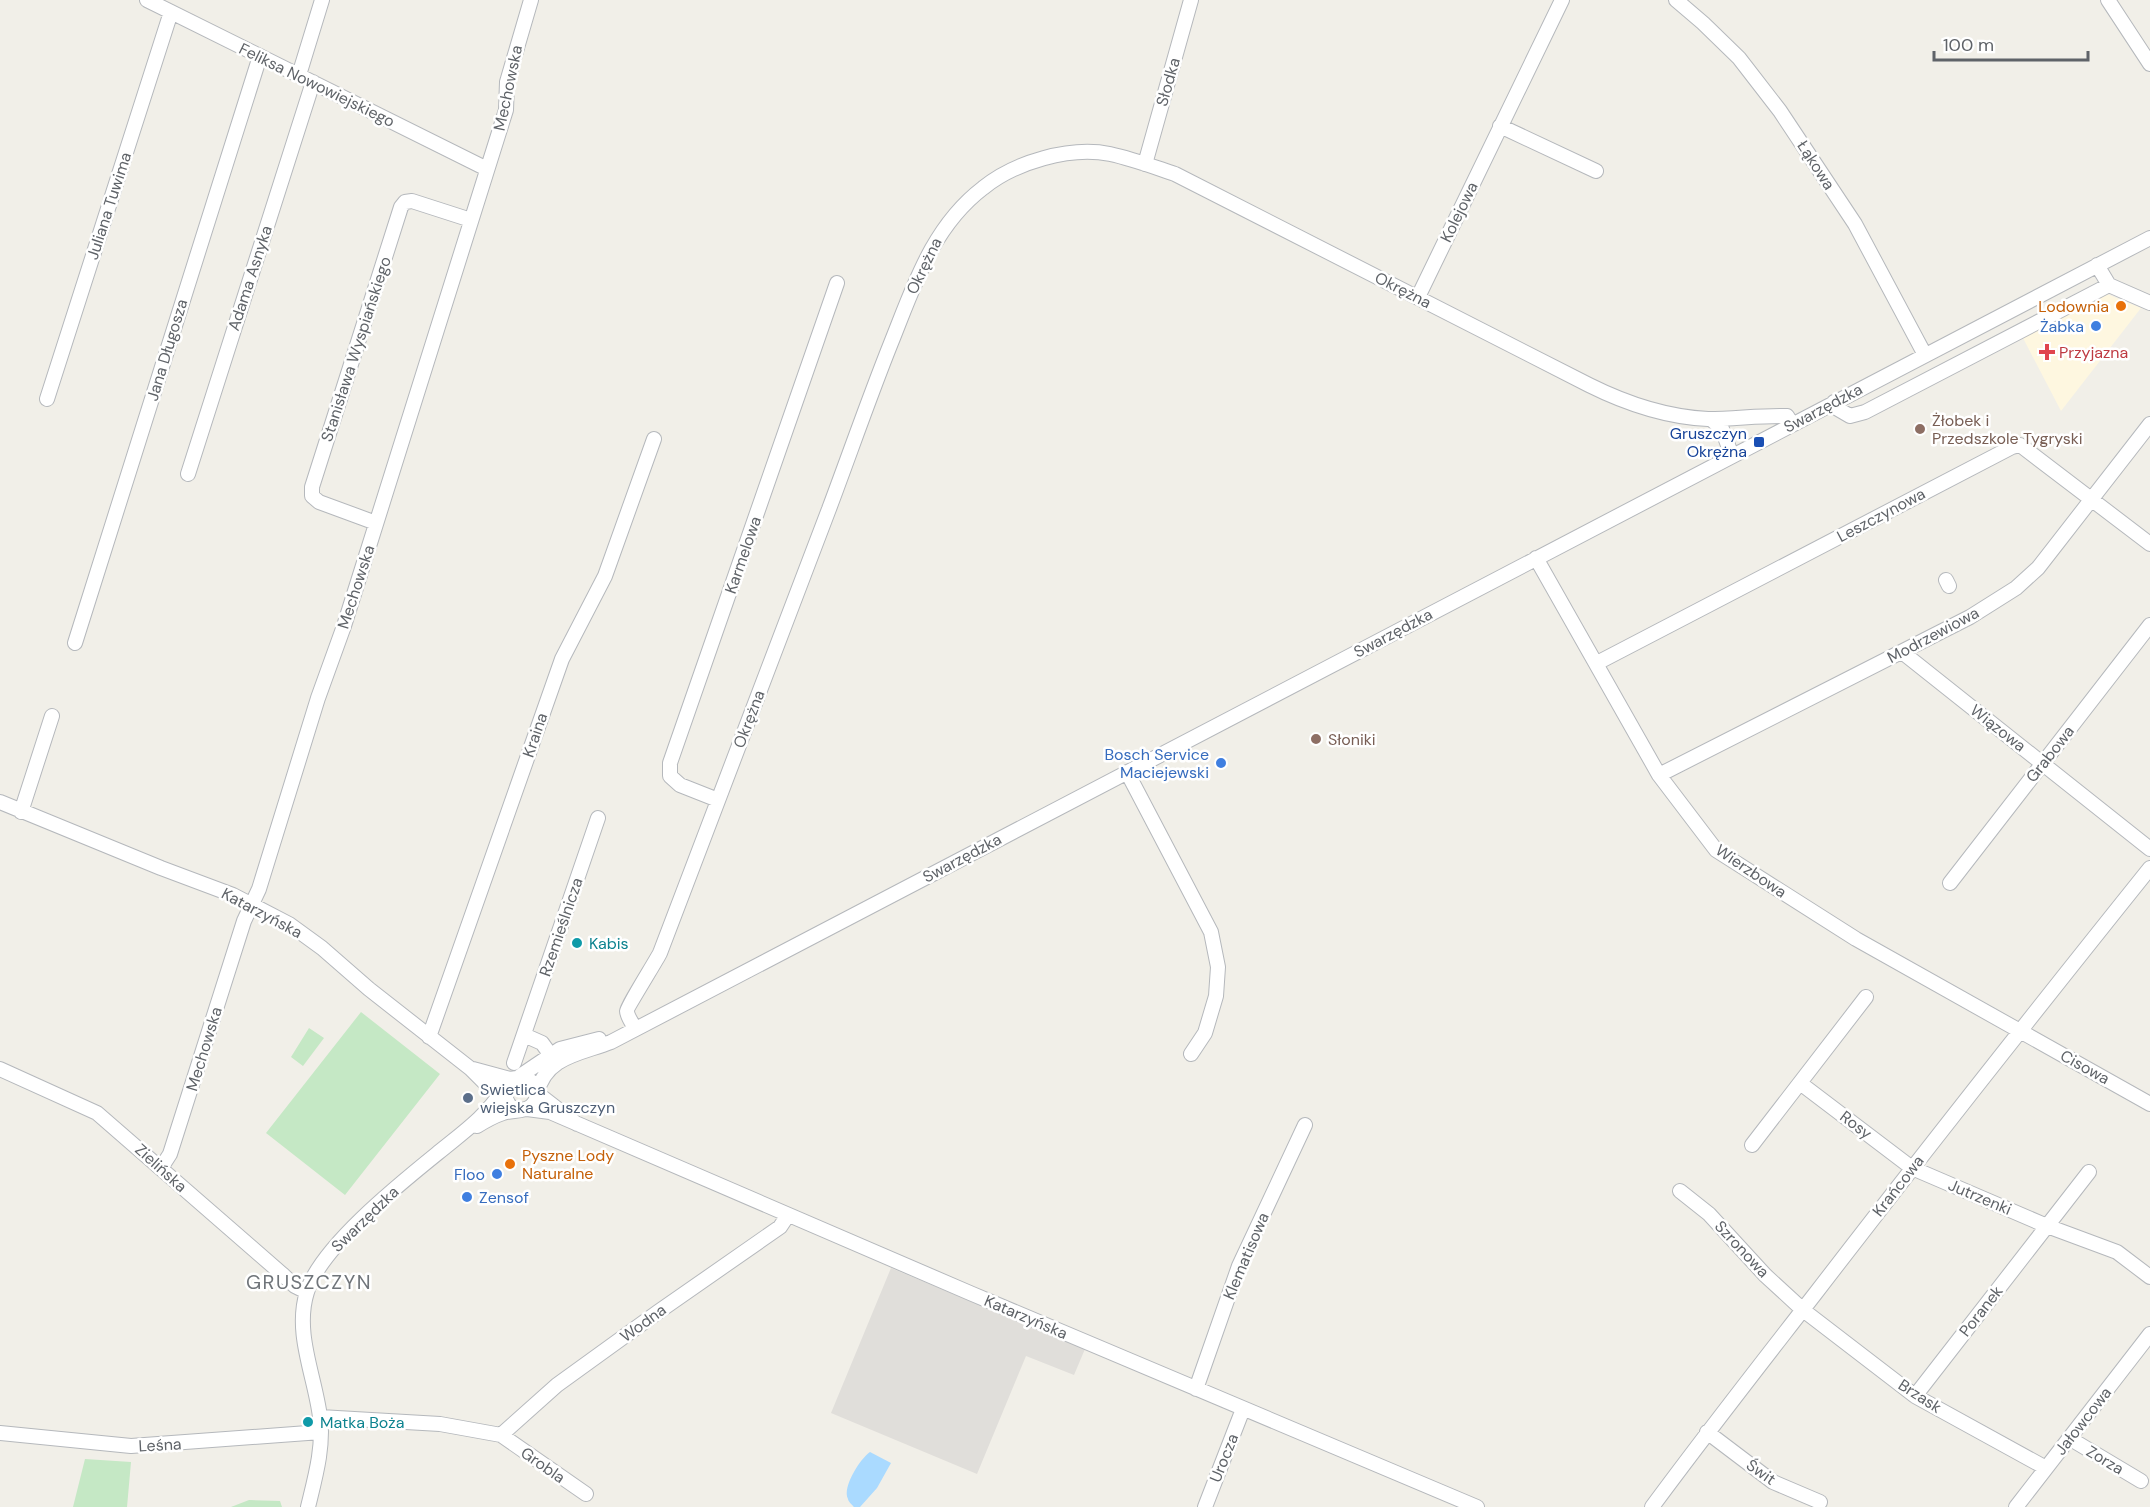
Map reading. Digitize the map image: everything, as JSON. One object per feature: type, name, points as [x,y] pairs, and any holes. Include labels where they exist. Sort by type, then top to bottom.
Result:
[{"type":"street","name":"Feliksa Nowowiejskiego","points":[[147,0],[487,169]]},
{"type":"street","points":[[299,75],[322,0]]},
{"type":"street","name":"Mechowska","points":[[161,1168],[170,1154],[244,921],[259,889],[318,698],[344,626],[506,110],[507,82],[531,0]]},
{"type":"street","name":"Słodka","points":[[1145,164],[1191,0]]},
{"type":"street","name":"Kolejowa","points":[[1418,297],[1562,0]]},
{"type":"street","name":"Łąkowa","points":[[1676,0],[1739,58],[1780,111],[1861,235],[1925,355]]},
{"type":"street","points":[[2108,0],[2150,64]]},
{"type":"street","name":"Juliana Tuwima","points":[[47,399],[171,12]]},
{"type":"street","name":"Jana Długosza","points":[[75,643],[260,56]]},
{"type":"street","name":"Adama Asnyka","points":[[188,474],[313,82]]},
{"type":"street","points":[[1500,126],[1596,171]]},
{"type":"street","name":"Okrężna","points":[[635,1028],[627,1012],[628,1004],[640,990],[660,953],[864,411],[924,260],[943,229],[968,200],[985,186],[1016,168],[1061,153],[1108,153],[1145,164],[1175,174],[1612,397],[1660,413],[1711,419],[1787,416],[1792,424]]},
{"type":"street","name":"Stanisława Wyspiańskiego","points":[[376,523],[319,502],[312,496],[312,487],[401,207],[405,202],[412,201],[471,220]]},
{"type":"street","name":"Swarzędzka","points":[[308,1507],[318,1462],[321,1432],[306,1347],[304,1309],[307,1292],[320,1265],[348,1233],[413,1174],[465,1132],[496,1101],[511,1077],[553,1059],[611,1042],[2150,238]]},
{"type":"street","points":[[2097,265],[2109,285],[2150,303]]},
{"type":"street","name":"Karmelowa","points":[[718,800],[680,785],[670,776],[670,763],[837,283]]},
{"type":"street","points":[[1834,402],[1838,409],[1850,416],[1865,412],[2109,285]]},
{"type":"street","points":[[1879,379],[1889,400]]},
{"type":"street","points":[[1711,419],[1722,429],[1732,456]]},
{"type":"street","name":"Modrzewiowa","points":[[1659,775],[1970,617],[2016,588],[2038,568],[2150,424]]},
{"type":"street","name":"Kraina","points":[[429,1037],[562,659],[605,576],[654,439]]},
{"type":"street","name":"Leszczynowa","points":[[1597,663],[2012,447],[2020,445],[2150,544]]},
{"type":"street","name":"Wierzbowa","points":[[1536,558],[1659,775],[1716,850],[1856,939],[2020,1030]]},
{"type":"street","name":"Grabowa","points":[[1950,883],[2150,626]]},
{"type":"street","name":"Wiązowa","points":[[1902,652],[2150,849]]},
{"type":"street","points":[[21,812],[52,716]]},
{"type":"street","points":[[1127,772],[1211,932],[1218,967],[1216,996],[1205,1033],[1191,1054]]},
{"type":"street","name":"Katarzyńska","points":[[0,802],[252,904],[307,936],[471,1069],[532,1081],[537,1093],[577,1124]]},
{"type":"street","name":"Rzemieślnicza","points":[[511,1077],[598,818]]},
{"type":"street","name":"Krańcowa","points":[[1652,1507],[1707,1432],[1912,1168],[2150,868]]},
{"type":"street","points":[[1752,1145],[1866,997]]},
{"type":"street","name":"Cisowa","points":[[2020,1030],[2150,1104]]},
{"type":"street","points":[[511,1077],[509,1105],[522,1109],[534,1103],[543,1075],[553,1059],[542,1044],[524,1035]]},
{"type":"street","name":"Zielińska","points":[[0,1070],[97,1113],[289,1280],[307,1292]]},
{"type":"street","name":"Rosy","points":[[1800,1083],[1912,1168]]},
{"type":"street","name":"Swarzędzka","points":[[465,1132],[504,1112],[522,1109]]},
{"type":"street","name":"Katarzyńska","points":[[522,1109],[550,1112],[1477,1507]]},
{"type":"street","name":"Klematisowa","points":[[1196,1389],[1239,1266],[1305,1125]]},
{"type":"street","name":"Jutrzenki","points":[[1912,1168],[2047,1226],[2116,1252],[2150,1278]]},
{"type":"street","points":[[2047,1226],[2089,1172]]},
{"type":"street","name":"Szronowa","points":[[1680,1191],[1709,1214],[1765,1275],[1803,1310]]},
{"type":"street","name":"Wodna","points":[[501,1435],[557,1384],[780,1227],[789,1215]]},
{"type":"street","name":"Poranek","points":[[1915,1396],[2047,1226]]},
{"type":"street","name":"Brzask","points":[[1803,1310],[1915,1396],[2046,1468]]},
{"type":"street","name":"Jałowcowa","points":[[2016,1507],[2150,1334]]},
{"type":"street","name":"Urocza","points":[[1205,1507],[1243,1409]]},
{"type":"street","points":[[320,1417],[440,1424],[501,1435]]},
{"type":"street","name":"Leśna","points":[[0,1433],[131,1446],[321,1432]]},
{"type":"street","name":"Świt","points":[[1707,1432],[1773,1482],[1820,1502]]},
{"type":"street","name":"Grobla","points":[[501,1435],[586,1494]]},
{"type":"street","name":"Zorza","points":[[2069,1438],[2141,1481]]},
{"type":"shaded area","points":[[2107,294],[2141,308],[2061,411],[2023,338]]},
{"type":"shaded area","points":[[891,1268],[1085,1349],[1074,1375],[1026,1356],[977,1474],[831,1413]]},
{"type":"green space","points":[[361,1012],[440,1074],[345,1195],[266,1133]]},
{"type":"green space","points":[[309,1028],[324,1038],[303,1066],[291,1057]]},
{"type":"green space","points":[[85,1459],[131,1462],[127,1507],[73,1507]]},
{"type":"green space","points":[[249,1500],[280,1501],[282,1507],[231,1507]]},
{"type":"water","points":[[870,1452],[891,1463],[877,1488],[860,1507],[854,1507],[848,1500],[847,1494],[850,1481],[857,1467]]},
{"type":"place","name":"Lodownia","points":[[2121,306]]},
{"type":"place","name":"Żabka","points":[[2096,326]]},
{"type":"place","name":"Przyjazna","points":[[2047,352]]},
{"type":"place","name":"Żłobek i Przedszkole Tygryski","points":[[1920,429]]},
{"type":"place","name":"Gruszczyn Okrężna","points":[[1759,442]]},
{"type":"place","name":"Słoniki","points":[[1316,739]]},
{"type":"place","name":"Bosch Service Maciejewski","points":[[1221,763]]},
{"type":"place","name":"Kabis","points":[[577,943]]},
{"type":"place","name":"Swietlica wiejska Gruszczyn","points":[[468,1098]]},
{"type":"place","name":"Pyszne Lody Naturalne","points":[[510,1164]]},
{"type":"place","name":"Floo","points":[[497,1174]]},
{"type":"place","name":"Zensof","points":[[467,1197]]},
{"type":"place","name":"Matka Boża","points":[[308,1422]]},
{"type":"district","name":"GRUSZCZYN","points":[[309,1282]]}]
